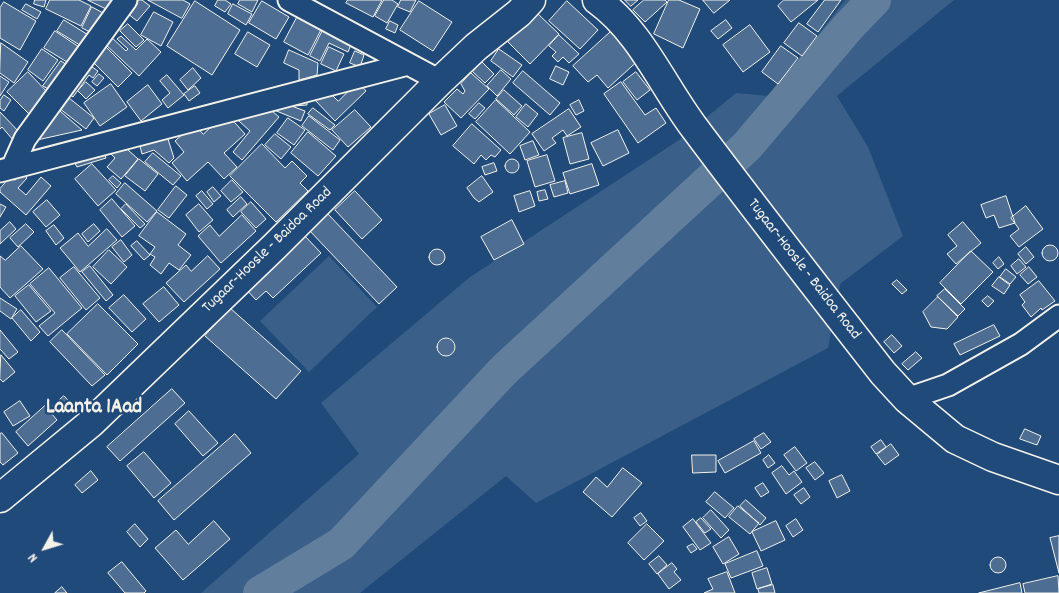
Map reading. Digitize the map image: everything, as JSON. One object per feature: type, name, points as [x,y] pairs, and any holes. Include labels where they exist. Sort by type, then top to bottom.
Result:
[{"type":"main road","name":"Tugaar-Hoosle - Baidoa Road","points":[[0,498],[91,422],[275,246],[440,80],[476,47],[519,13],[531,0]]},
{"type":"main road","name":"Tugaar-Hoosle - Baidoa Road","points":[[597,0],[613,12],[638,41],[691,123],[883,374],[907,399],[955,440],[993,457],[1059,480]]},
{"type":"street","points":[[6,170],[24,139],[126,0]]},
{"type":"street","points":[[289,0],[440,80]]},
{"type":"street","points":[[6,170],[408,64]]},
{"type":"street","points":[[907,399],[948,385],[1021,344],[1059,316]]},
{"type":"shaded area","points":[[845,0],[954,0],[837,96],[868,147],[903,236],[840,284],[828,348],[536,503],[506,476],[360,593],[201,593],[359,454],[321,403],[470,277],[679,140],[736,93],[770,96]]},
{"type":"shaded area","points":[[329,256],[377,307],[309,372],[260,321]]},
{"type":"building","points":[[35,0],[46,0],[44,7],[34,4]]},
{"type":"building","points":[[50,0],[79,0],[91,6],[81,26],[46,9]]},
{"type":"building","points":[[88,0],[112,0],[107,9]]},
{"type":"building","points":[[129,0],[142,0],[150,6],[137,21],[122,9]]},
{"type":"building","points":[[148,0],[183,0],[190,4],[182,18]]},
{"type":"building","points":[[218,0],[225,0],[231,4],[225,12],[215,6]]},
{"type":"building","points":[[240,0],[258,0],[252,12],[238,4]]},
{"type":"building","points":[[348,0],[382,0],[373,17],[346,3]]},
{"type":"building","points":[[384,0],[392,0],[398,4],[387,23],[375,16]]},
{"type":"building","points":[[401,0],[416,0],[410,12],[398,7]]},
{"type":"building","points":[[625,0],[638,0],[631,6]]},
{"type":"building","points":[[644,0],[665,0],[667,2],[645,22],[633,10]]},
{"type":"building","points":[[669,0],[679,0],[700,9],[683,48],[654,34]]},
{"type":"building","points":[[703,0],[730,0],[714,13]]},
{"type":"building","points":[[784,0],[818,0],[791,22],[778,6]]},
{"type":"building","points":[[825,0],[841,0],[818,32],[807,24]]},
{"type":"building","points":[[195,1],[240,30],[212,75],[167,46]]},
{"type":"building","points":[[262,1],[289,17],[276,39],[249,23]]},
{"type":"building","points":[[419,1],[452,22],[433,51],[400,30]]},
{"type":"building","points":[[567,1],[598,30],[580,49],[549,21]]},
{"type":"building","points":[[4,2],[36,21],[20,50],[0,38],[0,8]]},
{"type":"building","points":[[26,4],[41,12],[37,19],[22,10]]},
{"type":"building","points":[[233,4],[252,14],[246,25],[228,14]]},
{"type":"building","points":[[92,7],[105,14],[94,34],[82,28]]},
{"type":"building","points":[[301,10],[325,22],[308,55],[284,42]]},
{"type":"building","points":[[154,12],[173,22],[161,46],[141,35]]},
{"type":"building","points":[[536,12],[559,34],[530,64],[508,42]]},
{"type":"building","points":[[64,20],[90,36],[83,47],[57,31]]},
{"type":"building","points":[[726,20],[732,28],[718,39],[711,31]]},
{"type":"building","points":[[390,21],[398,25],[395,33],[386,29]]},
{"type":"building","points":[[799,23],[817,36],[802,56],[784,43]]},
{"type":"building","points":[[128,24],[144,40],[136,47],[120,31]]},
{"type":"building","points":[[326,24],[354,37],[348,52],[329,43],[320,61],[310,56]]},
{"type":"building","points":[[750,25],[770,52],[743,72],[723,45]]},
{"type":"building","points":[[615,28],[642,57],[608,88],[597,75],[588,82],[573,66]]},
{"type":"building","points":[[55,31],[82,49],[72,65],[44,48]]},
{"type":"building","points":[[248,32],[270,45],[257,67],[235,54]]},
{"type":"building","points":[[109,35],[126,51],[128,49],[117,39],[121,36],[136,50],[147,39],[161,52],[139,76],[103,42]]},
{"type":"building","points":[[559,35],[579,54],[569,63],[563,57],[558,62],[552,56],[556,52],[549,46]]},
{"type":"building","points":[[1,43],[28,62],[14,83],[0,73]]},
{"type":"building","points":[[103,44],[132,73],[118,87],[89,58]]},
{"type":"building","points":[[781,46],[798,58],[778,84],[762,72]]},
{"type":"building","points":[[329,47],[344,54],[336,71],[321,64]]},
{"type":"building","points":[[42,49],[58,60],[43,81],[28,70]]},
{"type":"building","points":[[499,49],[522,65],[513,77],[491,61]]},
{"type":"building","points":[[289,50],[318,63],[317,75],[299,80],[299,70],[284,63]]},
{"type":"building","points":[[355,51],[364,55],[360,67],[350,63]]},
{"type":"building","points":[[61,61],[70,67],[53,92],[43,86]]},
{"type":"building","points":[[85,62],[98,71],[93,78],[89,75],[73,97],[64,91]]},
{"type":"building","points":[[482,62],[494,74],[485,83],[473,72]]},
{"type":"building","points":[[556,66],[569,72],[563,85],[550,79]]},
{"type":"building","points":[[193,68],[201,78],[188,90],[180,80]]},
{"type":"building","points":[[501,70],[511,79],[497,96],[487,86]]},
{"type":"building","points":[[523,71],[560,103],[550,115],[513,83]]},
{"type":"building","points":[[28,72],[51,96],[31,116],[7,92]]},
{"type":"building","points":[[636,72],[650,90],[637,100],[623,82]]},
{"type":"building","points":[[471,73],[489,89],[461,118],[444,102],[457,89],[463,94],[465,91],[461,84]]},
{"type":"building","points":[[99,74],[104,78],[97,86],[92,82]]},
{"type":"building","points":[[167,75],[184,95],[168,108],[162,100],[170,93],[160,81]]},
{"type":"building","points":[[0,76],[9,82],[0,96]]},
{"type":"building","points":[[86,82],[95,90],[86,99],[78,91]]},
{"type":"building","points":[[358,82],[366,91],[335,121],[310,95],[326,89],[338,101]]},
{"type":"building","points":[[621,82],[645,115],[656,108],[666,123],[638,143],[604,94]]},
{"type":"building","points":[[111,84],[127,107],[100,126],[84,103]]},
{"type":"building","points":[[148,85],[162,104],[141,121],[127,102]]},
{"type":"building","points":[[195,86],[200,93],[189,101],[184,94]]},
{"type":"building","points":[[504,90],[522,106],[514,115],[496,99]]},
{"type":"building","points":[[64,94],[94,118],[86,129],[55,105]]},
{"type":"building","points":[[4,95],[11,100],[4,111],[0,108],[0,101]]},
{"type":"building","points":[[307,99],[307,105],[294,106],[294,100]]},
{"type":"building","points":[[496,100],[530,132],[510,154],[476,122]]},
{"type":"building","points":[[579,100],[584,111],[576,115],[570,105]]},
{"type":"building","points":[[278,101],[305,111],[301,121],[274,110]]},
{"type":"building","points":[[479,103],[485,108],[475,119],[469,114]]},
{"type":"building","points":[[526,104],[538,114],[528,127],[516,117]]},
{"type":"building","points":[[53,105],[82,130],[37,140]]},
{"type":"building","points":[[445,105],[457,126],[441,135],[429,114]]},
{"type":"building","points":[[266,106],[279,117],[242,160],[233,152],[250,131],[230,113]]},
{"type":"building","points":[[313,108],[335,125],[330,130],[308,114]]},
{"type":"building","points":[[569,109],[581,127],[567,136],[563,130],[552,138],[556,143],[544,151],[532,134]]},
{"type":"building","points":[[355,110],[371,127],[348,147],[332,130]]},
{"type":"building","points":[[0,112],[20,133],[13,140],[2,127],[0,129]]},
{"type":"building","points":[[226,113],[245,134],[224,153],[237,167],[224,179],[208,162],[187,181],[172,163],[184,152],[175,141],[194,124],[203,134]]},
{"type":"building","points":[[309,116],[340,140],[333,150],[302,126]]},
{"type":"building","points":[[288,118],[305,130],[294,145],[277,133]]},
{"type":"building","points":[[472,124],[501,150],[495,157],[491,155],[486,160],[481,155],[474,164],[453,146]]},
{"type":"building","points":[[618,130],[629,153],[603,166],[591,143]]},
{"type":"building","points":[[308,132],[336,156],[318,176],[291,153]]},
{"type":"building","points":[[582,133],[589,159],[570,164],[563,138]]},
{"type":"building","points":[[275,134],[291,147],[281,159],[265,145]]},
{"type":"building","points":[[167,136],[174,158],[169,163],[154,150],[142,154],[140,146]]},
{"type":"building","points":[[117,140],[138,159],[121,179],[107,167],[115,158],[108,151]]},
{"type":"building","points":[[533,141],[539,155],[525,160],[520,146]]},
{"type":"building","points":[[262,144],[285,168],[292,161],[307,176],[300,183],[308,191],[276,222],[230,176]]},
{"type":"building","points":[[103,149],[106,158],[77,167],[72,158]]},
{"type":"building","points":[[153,153],[181,176],[173,185],[145,162]]},
{"type":"building","points":[[547,155],[555,181],[535,187],[527,161]]},
{"type":"building","points":[[139,159],[158,174],[145,191],[125,176]]},
{"type":"building","points":[[512,159],[517,161],[519,166],[517,171],[512,173],[507,171],[505,166],[507,161]]},
{"type":"building","points":[[494,163],[497,171],[485,175],[482,167]]},
{"type":"building","points":[[92,164],[116,190],[98,206],[75,179]]},
{"type":"building","points":[[592,164],[599,185],[570,194],[563,173]]},
{"type":"building","points":[[17,169],[27,178],[18,188],[26,195],[41,177],[51,186],[26,215],[0,192],[0,189]]},
{"type":"building","points":[[113,176],[121,183],[117,188],[109,180]]},
{"type":"building","points":[[482,176],[493,192],[479,202],[467,188]]},
{"type":"building","points":[[232,180],[243,192],[231,202],[221,191]]},
{"type":"building","points":[[565,181],[568,193],[554,197],[550,185]]},
{"type":"building","points":[[125,183],[157,211],[147,222],[116,194]]},
{"type":"building","points":[[176,186],[187,195],[169,218],[158,210]]},
{"type":"building","points":[[213,187],[221,196],[214,202],[207,192]]},
{"type":"building","points":[[545,190],[548,199],[539,201],[537,192]]},
{"type":"building","points":[[202,191],[213,204],[207,209],[196,196]]},
{"type":"building","points":[[355,191],[382,220],[362,239],[335,210]]},
{"type":"building","points":[[530,191],[535,206],[519,212],[514,196]]},
{"type":"building","points":[[1006,196],[1015,223],[999,228],[994,215],[986,218],[981,205]]},
{"type":"building","points":[[241,197],[247,204],[233,217],[227,210]]},
{"type":"building","points":[[112,199],[135,226],[122,237],[100,210]]},
{"type":"building","points":[[47,200],[60,215],[46,227],[33,212]]},
{"type":"building","points":[[251,202],[266,219],[256,228],[241,212]]},
{"type":"building","points":[[0,204],[6,207],[0,217]]},
{"type":"building","points":[[126,204],[145,224],[140,228],[121,209]]},
{"type":"building","points":[[199,204],[213,220],[199,232],[186,215]]},
{"type":"building","points":[[1026,206],[1043,229],[1019,247],[1010,236],[1019,229],[1011,218]]},
{"type":"building","points":[[157,212],[186,234],[178,245],[191,255],[179,270],[169,263],[161,274],[150,265],[155,257],[150,254],[155,247],[139,236]]},
{"type":"building","points":[[327,213],[397,287],[379,304],[309,230]]},
{"type":"building","points":[[242,215],[256,231],[221,263],[198,236],[210,225],[219,236]]},
{"type":"building","points":[[512,220],[524,244],[494,260],[481,237]]},
{"type":"building","points":[[10,222],[16,229],[0,244],[0,231]]},
{"type":"building","points":[[963,222],[981,243],[956,264],[947,254],[957,246],[948,235]]},
{"type":"building","points":[[26,224],[34,232],[18,247],[10,238]]},
{"type":"building","points":[[94,224],[100,231],[88,242],[82,234]]},
{"type":"building","points":[[54,225],[64,238],[56,245],[46,231]]},
{"type":"building","points":[[107,229],[117,240],[80,272],[60,248],[78,233],[88,246]]},
{"type":"building","points":[[303,234],[321,253],[273,298],[266,291],[256,300],[245,288]]},
{"type":"building","points":[[121,240],[132,255],[124,262],[112,247]]},
{"type":"building","points":[[137,241],[150,255],[144,260],[131,246]]},
{"type":"building","points":[[1050,245],[1058,253],[1050,261],[1042,253]]},
{"type":"building","points":[[21,246],[43,269],[10,298],[0,287],[0,256],[5,260]]},
{"type":"building","points":[[1026,247],[1034,257],[1026,264],[1018,254]]},
{"type":"building","points":[[434,249],[440,249],[445,254],[443,263],[434,265],[429,260],[429,254]]},
{"type":"building","points":[[109,250],[127,267],[111,284],[93,267]]},
{"type":"building","points":[[971,251],[993,272],[961,304],[940,283]]},
{"type":"building","points":[[208,256],[220,269],[184,302],[166,283],[186,265],[191,271]]},
{"type":"building","points":[[999,257],[1004,264],[998,269],[993,263]]},
{"type":"building","points":[[1019,259],[1026,267],[1017,274],[1011,266]]},
{"type":"building","points":[[90,266],[113,295],[106,301],[82,272]]},
{"type":"building","points":[[74,267],[100,298],[86,310],[60,278]]},
{"type":"building","points":[[1029,267],[1037,277],[1028,284],[1020,275]]},
{"type":"building","points":[[49,268],[82,308],[48,336],[39,326],[55,313],[30,284]]},
{"type":"building","points":[[1006,269],[1016,277],[1010,284],[1000,277]]},
{"type":"building","points":[[999,277],[1010,285],[1004,294],[992,286]]},
{"type":"building","points":[[897,280],[907,290],[902,294],[892,284]]},
{"type":"building","points":[[1039,281],[1055,301],[1042,310],[1041,308],[1031,317],[1022,305],[1025,302],[1020,295]]},
{"type":"building","points":[[29,285],[51,311],[36,322],[15,296]]},
{"type":"building","points":[[164,287],[179,305],[159,322],[143,304]]},
{"type":"building","points":[[945,289],[965,309],[958,316],[937,296]]},
{"type":"building","points":[[124,295],[146,319],[132,332],[109,308]]},
{"type":"building","points":[[988,296],[994,301],[988,307],[982,301]]},
{"type":"building","points":[[938,297],[958,317],[947,329],[931,327],[923,312]]},
{"type":"building","points":[[0,298],[17,309],[11,319],[0,311]]},
{"type":"building","points":[[98,304],[138,344],[107,375],[67,334]]},
{"type":"building","points":[[230,308],[301,371],[276,399],[205,336]]},
{"type":"building","points":[[21,310],[40,332],[31,341],[12,318]]},
{"type":"building","points":[[994,325],[1000,336],[960,355],[954,344]]},
{"type":"building","points":[[0,330],[18,352],[9,359],[0,349]]},
{"type":"building","points":[[62,330],[105,375],[92,386],[50,342]]},
{"type":"building","points":[[892,335],[902,346],[894,353],[884,342]]},
{"type":"building","points":[[446,338],[452,341],[455,347],[452,353],[446,356],[440,353],[437,347],[440,341]]},
{"type":"building","points":[[916,352],[922,358],[908,370],[902,364]]},
{"type":"building","points":[[1,355],[15,372],[3,382],[0,379]]},
{"type":"building","points":[[172,389],[185,403],[120,461],[107,447]]},
{"type":"building","points":[[64,396],[70,402],[58,412],[53,406]]},
{"type":"building","points":[[20,401],[30,416],[13,426],[4,412]]},
{"type":"building","points":[[45,406],[57,420],[28,446],[16,432]]},
{"type":"building","points":[[189,411],[218,443],[203,456],[175,424]]},
{"type":"building","points":[[1025,429],[1041,436],[1037,445],[1020,439]]},
{"type":"building","points":[[2,433],[18,453],[3,465],[0,462],[0,434]]},
{"type":"building","points":[[764,433],[771,442],[761,449],[754,439]]},
{"type":"building","points":[[235,434],[251,453],[174,520],[158,501]]},
{"type":"building","points":[[881,440],[886,447],[876,454],[871,447]]},
{"type":"building","points":[[754,441],[761,453],[725,473],[718,461]]},
{"type":"building","points":[[891,444],[899,455],[885,465],[877,455]]},
{"type":"building","points":[[795,447],[807,463],[796,471],[784,455]]},
{"type":"building","points":[[144,452],[171,483],[154,498],[127,466]]},
{"type":"building","points":[[692,455],[716,455],[716,472],[693,473]]},
{"type":"building","points":[[769,455],[775,463],[768,468],[763,460]]},
{"type":"building","points":[[815,462],[824,473],[815,480],[806,468]]},
{"type":"building","points":[[782,466],[789,475],[794,471],[802,482],[786,494],[772,473]]},
{"type":"building","points":[[623,468],[642,483],[612,517],[583,492],[596,477],[607,487]]},
{"type":"building","points":[[91,471],[98,480],[82,493],[75,485]]},
{"type":"building","points":[[842,475],[850,491],[837,498],[829,481]]},
{"type":"building","points":[[763,483],[769,492],[761,497],[755,488]]},
{"type":"building","points":[[804,488],[810,497],[801,504],[794,495]]},
{"type":"building","points":[[715,492],[734,508],[725,518],[706,502]]},
{"type":"building","points":[[746,500],[766,518],[760,525],[740,506]]},
{"type":"building","points":[[738,506],[759,523],[750,534],[729,517]]},
{"type":"building","points":[[711,510],[729,530],[721,538],[703,518]]},
{"type":"building","points":[[641,513],[647,521],[640,526],[634,518]]},
{"type":"building","points":[[701,518],[711,529],[705,533],[696,522]]},
{"type":"building","points":[[693,519],[711,543],[700,550],[683,527]]},
{"type":"building","points":[[796,519],[803,530],[793,537],[786,526]]},
{"type":"building","points":[[214,521],[230,539],[183,580],[155,548],[176,530],[188,544]]},
{"type":"building","points":[[776,521],[785,540],[761,551],[752,532]]},
{"type":"building","points":[[135,524],[148,539],[140,547],[127,532]]},
{"type":"building","points":[[647,524],[664,541],[644,560],[628,543]]},
{"type":"building","points":[[1059,536],[1059,573],[1050,538]]},
{"type":"building","points":[[729,537],[739,554],[723,564],[713,547]]},
{"type":"building","points":[[693,544],[697,549],[691,553],[687,547]]},
{"type":"building","points":[[757,551],[763,566],[731,578],[725,564]]},
{"type":"building","points":[[659,556],[667,565],[657,574],[649,564]]},
{"type":"building","points":[[995,557],[1001,557],[1006,562],[1004,571],[995,573],[990,568],[990,562]]},
{"type":"building","points":[[122,562],[146,591],[144,593],[125,593],[108,573]]},
{"type":"building","points":[[672,563],[677,569],[674,572],[681,580],[669,589],[658,574]]},
{"type":"building","points":[[767,568],[772,584],[757,589],[752,573]]},
{"type":"building","points":[[727,572],[735,593],[704,593],[713,589],[708,579]]},
{"type":"building","points":[[1058,576],[1059,593],[1025,593],[1023,584]]},
{"type":"building","points":[[1020,583],[1022,593],[979,593]]},
{"type":"building","points":[[773,585],[775,593],[759,593],[758,589]]},
{"type":"building","points":[[62,587],[67,593],[55,593]]},
{"type":"waterway","points":[[260,593],[341,544],[504,370],[747,146],[848,27],[874,0]]},
{"type":"district","name":"Laanta 1Aad","points":[[94,409]]}]
